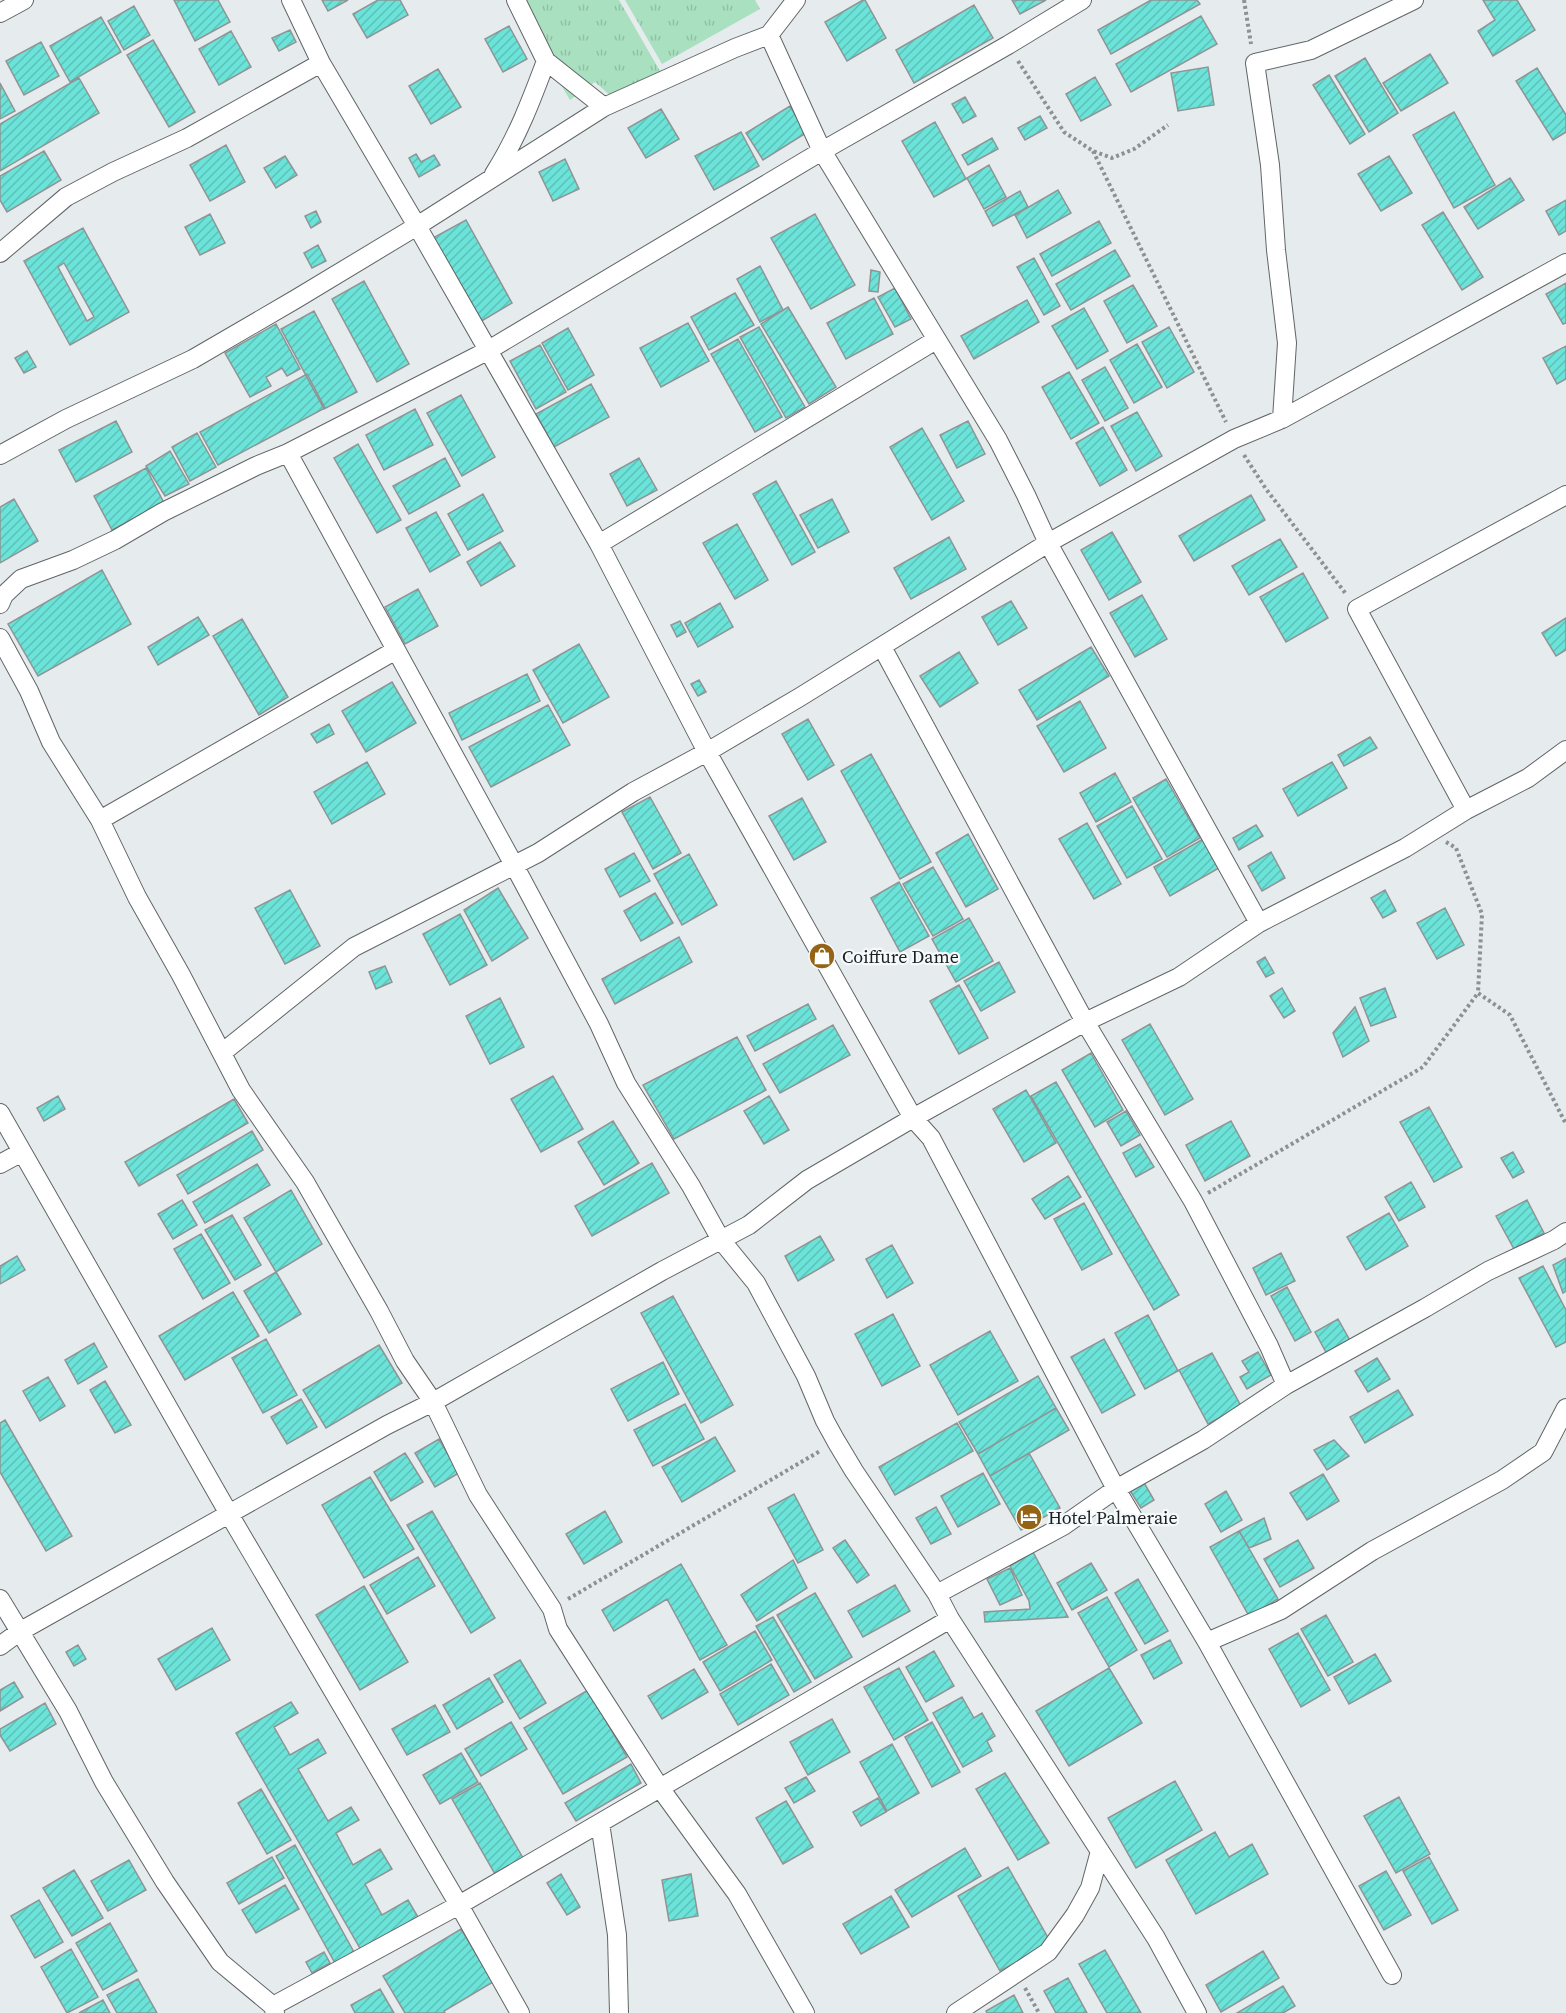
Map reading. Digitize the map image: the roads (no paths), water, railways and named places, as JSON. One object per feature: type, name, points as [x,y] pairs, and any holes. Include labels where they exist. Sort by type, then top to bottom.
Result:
[{"type":"street","points":[[0,14],[24,0]]},
{"type":"street","points":[[291,0],[321,63],[599,544],[707,752],[913,1118],[931,1138],[1116,1489],[1207,1642],[1392,1975]]},
{"type":"street","points":[[516,0],[546,61],[604,107]]},
{"type":"street","points":[[0,455],[66,420],[193,359],[417,226],[604,107],[769,35],[796,0]]},
{"type":"street","points":[[0,604],[4,595],[21,579],[73,560],[115,540],[163,512],[256,466],[288,453],[487,351],[822,151],[1082,0]]},
{"type":"street","points":[[1282,419],[1287,343],[1276,250],[1270,165],[1255,63],[1311,50],[1414,0]]},
{"type":"street","points":[[769,35],[822,151],[998,440],[1048,543],[1259,923]]},
{"type":"street","points":[[491,178],[511,148],[546,61]]},
{"type":"street","points":[[0,253],[66,197],[112,172],[187,138],[321,63]]},
{"type":"street","points":[[223,1052],[354,946],[538,853],[633,792],[707,752],[882,647],[1048,543],[1234,440],[1282,419],[1566,263]]},
{"type":"street","points":[[599,544],[936,340]]},
{"type":"street","points":[[288,453],[514,865],[599,1024],[626,1083],[686,1177],[721,1240],[756,1283],[806,1376],[825,1420],[854,1471],[937,1594],[950,1619],[1156,1938],[1197,2013]]},
{"type":"street","points":[[1466,810],[1357,609],[1566,495]]},
{"type":"street","points":[[0,638],[29,691],[51,742],[100,820],[136,897],[223,1052],[241,1090],[305,1182],[405,1361],[434,1402],[478,1495],[552,1609],[558,1629],[660,1788],[737,1894],[805,2013]]},
{"type":"street","points":[[882,647],[1084,1022],[1194,1201],[1286,1385]]},
{"type":"street","points":[[100,820],[396,650]]},
{"type":"street","points":[[0,1646],[19,1632],[402,1417],[434,1402],[662,1271],[749,1225],[807,1180],[913,1118],[1084,1022],[1179,977],[1259,923],[1404,848],[1466,810],[1528,778],[1566,750]]},
{"type":"street","points":[[0,1113],[520,2013]]},
{"type":"street","points":[[0,1164],[22,1152]]},
{"type":"street","points":[[937,1594],[1063,1526],[1116,1489],[1203,1440],[1286,1385],[1425,1308],[1488,1270],[1554,1240],[1566,1232]]},
{"type":"street","points":[[1543,1452],[1566,1408]]},
{"type":"street","points":[[1207,1642],[1281,1610],[1372,1551],[1502,1480],[1543,1452],[1566,1440]]},
{"type":"street","points":[[0,1599],[68,1711],[104,1782],[165,1882],[220,1962],[274,2010],[950,1619]]},
{"type":"street","points":[[600,1823],[617,1935],[619,2013]]},
{"type":"street","points":[[960,2012],[1048,1952],[1075,1915],[1089,1888],[1100,1851]]},
{"type":"place","name":"Coiffure Dame","points":[[822,956]]},
{"type":"place","name":"Hotel Palmeraie","points":[[1029,1517]]}]
